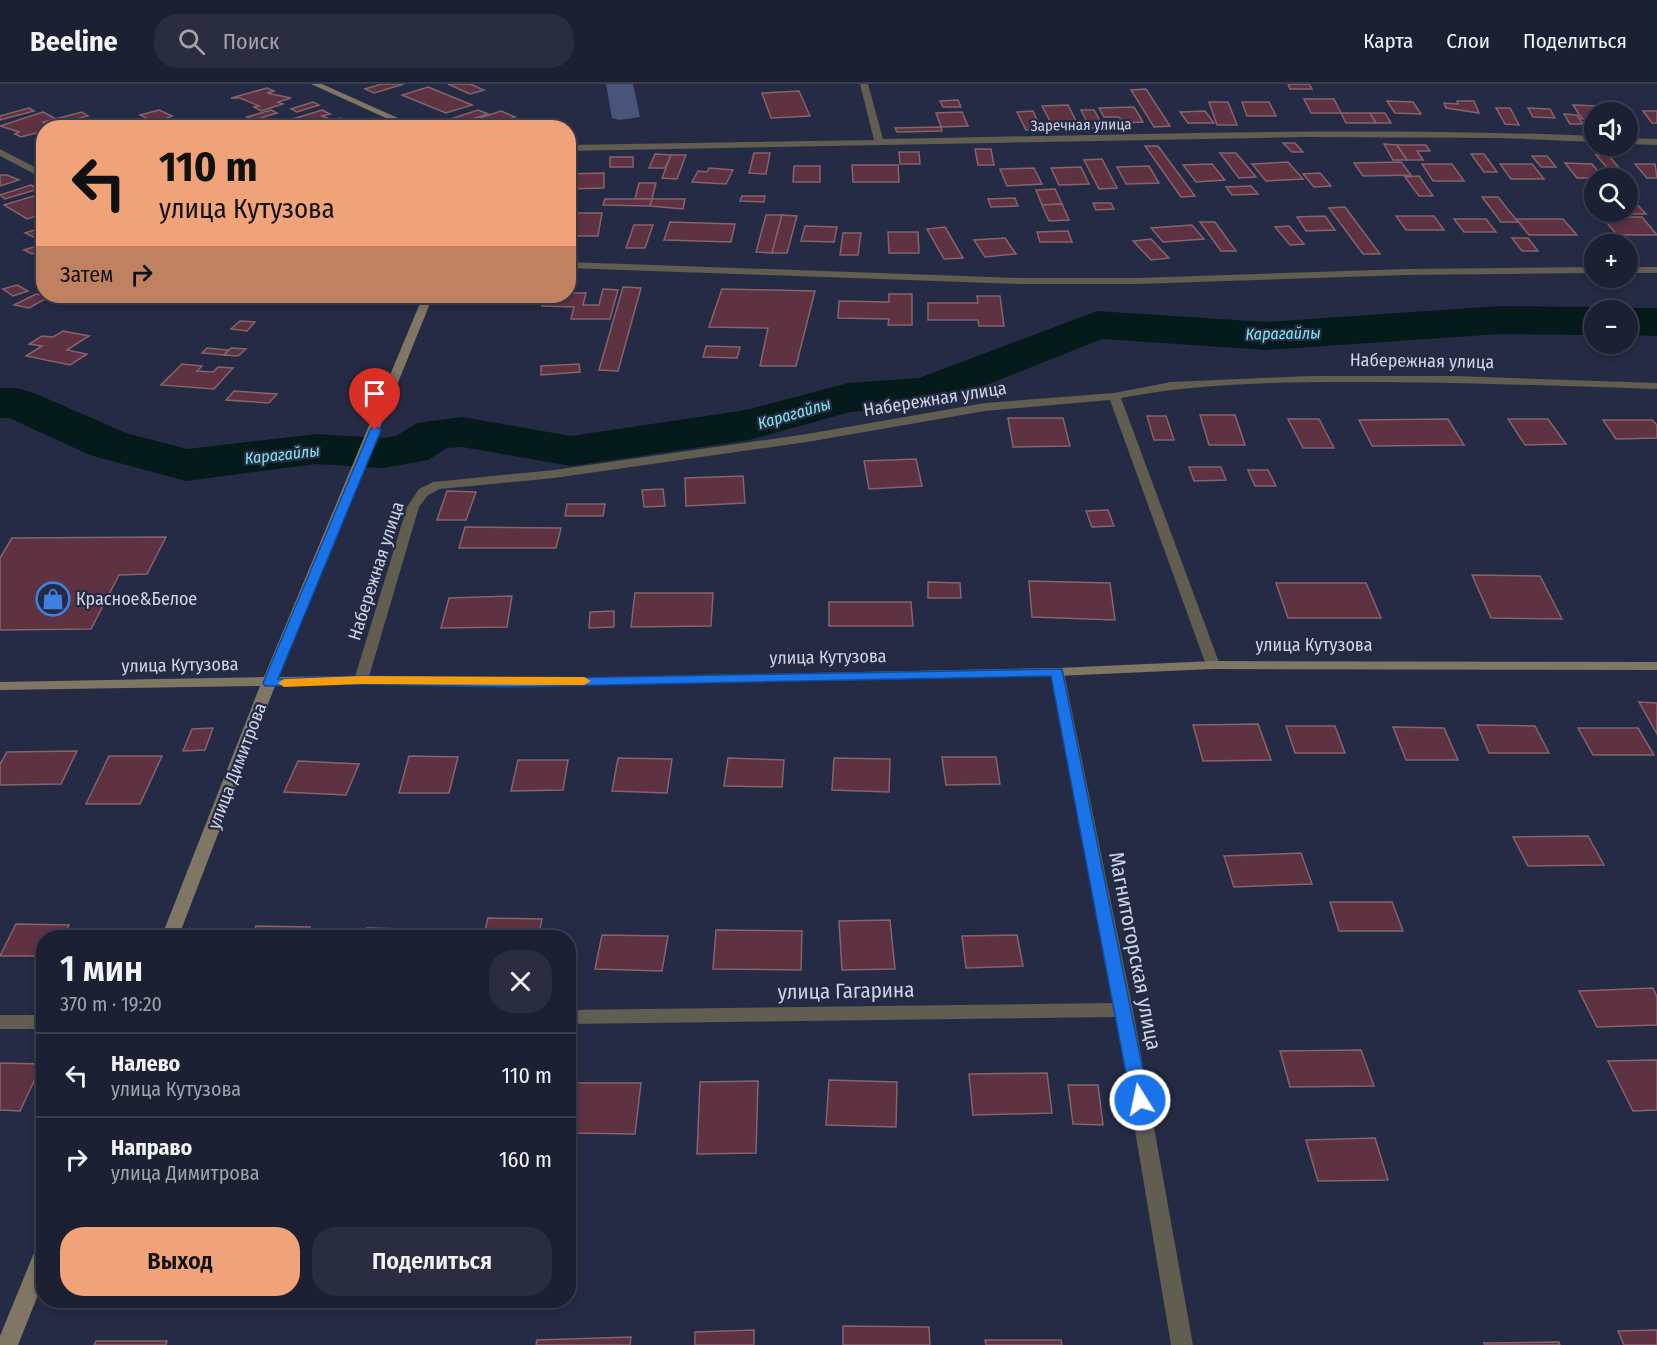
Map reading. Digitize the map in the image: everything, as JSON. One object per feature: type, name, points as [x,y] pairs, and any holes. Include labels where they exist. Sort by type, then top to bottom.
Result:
[{"type":"main road","points":[[315,84],[398,120]]},
{"type":"main road","name":"улица Димитрова","points":[[172,930],[269,683],[375,430],[425,303]]},
{"type":"main road","name":"улица Кутузова","points":[[0,686],[361,680],[507,683],[1057,672],[1213,665],[1657,666]]},
{"type":"main road","points":[[7,1345],[36,1273]]},
{"type":"street","points":[[864,84],[879,142]]},
{"type":"street","name":"Заречная улица","points":[[576,148],[1305,134],[1502,135],[1584,139]]},
{"type":"street","points":[[1638,141],[1657,142]]},
{"type":"street","points":[[0,152],[36,172]]},
{"type":"street","points":[[576,265],[1020,281],[1137,281],[1406,272],[1584,270]]},
{"type":"street","points":[[1638,270],[1657,270]]},
{"type":"street","name":"Набережная улица","points":[[361,680],[413,507],[423,492],[437,485],[554,474],[807,438],[985,406],[1114,396],[1171,386],[1309,379],[1454,379],[1657,386]]},
{"type":"street","points":[[1114,396],[1213,665]]},
{"type":"street","name":"Магнитогорская улица","points":[[1057,672],[1124,1010],[1182,1345]]},
{"type":"street","name":"улица Гагарина","points":[[576,1017],[1124,1010]]},
{"type":"street","points":[[0,1022],[36,1022]]},
{"type":"shaded area","points":[[606,84],[633,84],[640,117],[619,120],[612,118]]},
{"type":"building","points":[[382,84],[404,84],[374,93],[365,89]]},
{"type":"building","points":[[448,84],[470,84],[484,90],[470,94]]},
{"type":"building","points":[[1288,84],[1309,84],[1312,89],[1290,89]]},
{"type":"building","points":[[428,87],[472,105],[446,113],[402,95]]},
{"type":"building","points":[[267,88],[274,91],[267,93],[291,98],[278,102],[283,104],[261,111],[254,107],[259,106],[240,98],[231,98]]},
{"type":"building","points":[[1146,89],[1170,126],[1154,127],[1131,90]]},
{"type":"building","points":[[799,91],[810,116],[771,118],[762,93]]},
{"type":"building","points":[[1304,99],[1334,99],[1341,113],[1311,113]]},
{"type":"building","points":[[958,100],[961,107],[943,107],[940,101]]},
{"type":"building","points":[[1387,101],[1413,102],[1421,114],[1395,113]]},
{"type":"building","points":[[1457,101],[1474,101],[1479,113],[1446,108],[1444,103],[1458,104]]},
{"type":"building","points":[[313,102],[319,105],[297,112],[291,109]]},
{"type":"building","points":[[1209,102],[1228,102],[1237,125],[1217,125]]},
{"type":"building","points":[[1242,102],[1269,102],[1276,116],[1247,116]]},
{"type":"building","points":[[1068,105],[1078,125],[1052,125],[1042,106]]},
{"type":"building","points":[[1573,105],[1584,105],[1584,119]]},
{"type":"building","points":[[1134,107],[1143,122],[1123,123],[1119,117],[1104,117],[1099,108]]},
{"type":"building","points":[[29,108],[34,111],[0,120],[0,116]]},
{"type":"building","points":[[1496,108],[1510,108],[1519,125],[1505,124]]},
{"type":"building","points":[[1528,108],[1550,109],[1555,118],[1533,117]]},
{"type":"building","points":[[159,110],[172,116],[167,118],[171,120],[150,120],[140,115]]},
{"type":"building","points":[[271,110],[277,113],[254,120],[247,117]]},
{"type":"building","points":[[322,110],[330,114],[322,116],[332,120],[295,120],[293,119]]},
{"type":"building","points":[[478,110],[488,114],[469,120],[447,120]]},
{"type":"building","points":[[1081,110],[1094,110],[1104,128],[1090,128]]},
{"type":"building","points":[[501,111],[515,117],[509,119],[512,120],[473,120]]},
{"type":"building","points":[[1033,111],[1041,129],[1026,130],[1017,112]]},
{"type":"building","points":[[1205,111],[1214,123],[1188,123],[1180,112]]},
{"type":"building","points":[[1643,111],[1657,111],[1657,123],[1652,123]]},
{"type":"building","points":[[43,112],[56,119],[36,120],[36,133],[21,137],[15,134],[19,132],[0,126]]},
{"type":"building","points":[[82,112],[88,116],[72,120],[55,119]]},
{"type":"building","points":[[962,112],[968,126],[941,127],[936,113]]},
{"type":"building","points":[[1341,113],[1370,113],[1376,123],[1346,123]]},
{"type":"building","points":[[1370,113],[1385,113],[1391,123],[1376,123]]},
{"type":"building","points":[[1564,114],[1577,115],[1583,124],[1570,124]]},
{"type":"building","points":[[941,127],[942,131],[897,132],[895,128]]},
{"type":"building","points":[[1283,143],[1295,143],[1303,152],[1292,152]]},
{"type":"building","points":[[1384,144],[1397,145],[1407,160],[1393,160]]},
{"type":"building","points":[[1397,145],[1426,145],[1430,151],[1417,151],[1423,160],[1407,160]]},
{"type":"building","points":[[1145,146],[1158,146],[1195,196],[1181,197]]},
{"type":"building","points":[[975,149],[991,149],[994,165],[978,165]]},
{"type":"building","points":[[899,152],[919,152],[920,164],[900,164]]},
{"type":"building","points":[[754,153],[770,153],[766,174],[749,173]]},
{"type":"building","points":[[1220,153],[1236,153],[1256,177],[1239,178]]},
{"type":"building","points":[[655,154],[671,155],[665,168],[649,168]]},
{"type":"building","points":[[1471,154],[1484,154],[1497,172],[1484,172]]},
{"type":"building","points":[[671,155],[686,155],[677,179],[662,178]]},
{"type":"building","points":[[1532,156],[1547,156],[1556,167],[1541,167]]},
{"type":"building","points":[[1597,156],[1609,156],[1619,168],[1607,168]]},
{"type":"building","points":[[610,157],[633,157],[633,167],[610,167]]},
{"type":"building","points":[[1102,159],[1117,188],[1099,189],[1084,160]]},
{"type":"building","points":[[1288,162],[1303,179],[1266,181],[1252,164]]},
{"type":"building","points":[[1401,162],[1411,175],[1363,176],[1354,163]]},
{"type":"building","points":[[1565,163],[1592,164],[1595,168],[1584,168],[1584,178],[1577,178]]},
{"type":"building","points":[[1212,164],[1225,180],[1196,182],[1183,165]]},
{"type":"building","points":[[1422,164],[1452,164],[1464,181],[1433,181]]},
{"type":"building","points":[[1500,164],[1532,164],[1544,179],[1511,179]]},
{"type":"building","points":[[1635,164],[1655,164],[1657,178],[1647,178]]},
{"type":"building","points":[[852,165],[898,165],[899,182],[853,182]]},
{"type":"building","points":[[794,166],[820,166],[820,182],[793,182]]},
{"type":"building","points":[[1149,166],[1159,183],[1126,184],[1117,167]]},
{"type":"building","points":[[1081,167],[1089,184],[1059,185],[1051,168]]},
{"type":"building","points":[[709,168],[733,170],[726,184],[692,182],[698,171],[707,172]]},
{"type":"building","points":[[1034,168],[1042,184],[1007,186],[1000,169]]},
{"type":"building","points":[[604,173],[604,188],[576,189],[576,174]]},
{"type":"building","points":[[1320,173],[1331,186],[1314,187],[1303,174]]},
{"type":"building","points":[[0,175],[7,175],[19,180],[0,186]]},
{"type":"building","points":[[1419,176],[1433,196],[1419,196],[1405,177]]},
{"type":"building","points":[[639,183],[656,183],[652,199],[635,199]]},
{"type":"building","points":[[31,185],[36,188],[5,199],[0,195]]},
{"type":"building","points":[[1251,186],[1258,194],[1232,195],[1226,187]]},
{"type":"building","points":[[1055,189],[1062,204],[1042,205],[1036,190]]},
{"type":"building","points":[[36,195],[36,216],[27,219],[4,205]]},
{"type":"building","points":[[742,196],[765,196],[764,202],[740,201]]},
{"type":"building","points":[[1482,197],[1498,197],[1518,222],[1501,222]]},
{"type":"building","points":[[1015,198],[1018,206],[991,207],[988,199]]},
{"type":"building","points":[[605,199],[652,199],[650,206],[603,205]]},
{"type":"building","points":[[652,199],[685,199],[683,209],[650,206]]},
{"type":"building","points":[[1093,203],[1111,203],[1114,209],[1096,210]]},
{"type":"building","points":[[1062,204],[1069,220],[1049,221],[1042,205]]},
{"type":"building","points":[[1638,205],[1646,214],[1638,214]]},
{"type":"building","points":[[1345,207],[1380,254],[1363,254],[1329,208]]},
{"type":"building","points":[[576,213],[602,213],[598,236],[576,236]]},
{"type":"building","points":[[766,215],[782,215],[772,253],[756,252]]},
{"type":"building","points":[[782,215],[797,216],[787,253],[772,253]]},
{"type":"building","points":[[1325,216],[1335,230],[1306,231],[1297,217]]},
{"type":"building","points":[[1396,216],[1434,216],[1444,230],[1406,230]]},
{"type":"building","points":[[1638,217],[1642,217],[1657,235],[1638,234],[1616,234],[1606,222],[1638,222]]},
{"type":"building","points":[[1454,219],[1486,219],[1496,232],[1464,232]]},
{"type":"building","points":[[1516,219],[1563,219],[1577,235],[1529,235]]},
{"type":"building","points":[[670,222],[735,224],[731,242],[664,240]]},
{"type":"building","points":[[1200,222],[1215,222],[1236,251],[1221,251]]},
{"type":"building","points":[[634,225],[653,225],[645,248],[626,248]]},
{"type":"building","points":[[1192,225],[1204,239],[1163,242],[1151,228]]},
{"type":"building","points":[[805,226],[837,227],[834,242],[801,241]]},
{"type":"building","points":[[1289,226],[1304,244],[1290,245],[1275,227]]},
{"type":"building","points":[[945,227],[963,258],[944,259],[927,229]]},
{"type":"building","points":[[36,230],[36,236],[25,233]]},
{"type":"building","points":[[1068,231],[1072,242],[1040,242],[1037,232]]},
{"type":"building","points":[[888,232],[918,232],[919,253],[889,253]]},
{"type":"building","points":[[843,233],[861,233],[858,255],[840,255]]},
{"type":"building","points":[[1005,238],[1016,254],[985,257],[974,240]]},
{"type":"building","points":[[1512,238],[1528,238],[1538,251],[1522,251]]},
{"type":"building","points":[[1151,239],[1169,258],[1151,260],[1133,241]]},
{"type":"building","points":[[36,246],[36,253],[32,254],[24,250]]},
{"type":"building","points":[[17,285],[28,291],[13,296],[3,289]]},
{"type":"building","points":[[623,287],[641,288],[618,371],[599,370]]},
{"type":"building","points":[[603,289],[618,290],[610,319],[571,319],[574,307],[542,306],[543,303],[576,303],[576,293],[586,293],[583,305],[599,305]]},
{"type":"building","points":[[722,289],[815,291],[796,366],[760,366],[768,328],[709,327]]},
{"type":"building","points":[[36,294],[36,303],[38,303],[29,308],[14,305]]},
{"type":"building","points":[[889,294],[912,294],[912,325],[888,325],[889,319],[838,318],[839,301],[889,302]]},
{"type":"building","points":[[977,296],[1000,296],[1004,326],[979,326],[978,320],[928,320],[928,303],[978,303]]},
{"type":"building","points":[[240,321],[255,322],[247,331],[231,329]]},
{"type":"building","points":[[63,331],[89,336],[67,350],[87,354],[70,365],[26,356],[42,346],[29,344],[42,336],[53,337]]},
{"type":"building","points":[[706,346],[740,347],[737,358],[703,357]]},
{"type":"building","points":[[207,348],[228,350],[224,355],[202,353]]},
{"type":"building","points":[[231,348],[246,349],[238,356],[224,355]]},
{"type":"building","points":[[182,364],[202,366],[197,371],[213,372],[218,367],[233,368],[214,389],[161,385]]},
{"type":"building","points":[[579,364],[580,372],[541,375],[541,366]]},
{"type":"building","points":[[234,391],[277,394],[269,403],[226,400]]},
{"type":"building","points":[[1200,415],[1235,415],[1245,445],[1209,445]]},
{"type":"building","points":[[1147,416],[1166,416],[1174,440],[1154,440]]},
{"type":"building","points":[[1008,418],[1063,418],[1070,446],[1013,447]]},
{"type":"building","points":[[1288,419],[1319,419],[1334,448],[1303,448]]},
{"type":"building","points":[[1448,419],[1464,445],[1372,446],[1359,420]]},
{"type":"building","points":[[1508,419],[1548,419],[1566,444],[1525,445]]},
{"type":"building","points":[[1603,420],[1652,420],[1657,425],[1657,438],[1616,439]]},
{"type":"building","points":[[916,459],[922,486],[869,489],[864,461]]},
{"type":"building","points":[[1189,467],[1221,467],[1226,480],[1194,481]]},
{"type":"building","points":[[1248,470],[1268,470],[1276,486],[1255,486]]},
{"type":"building","points":[[743,476],[745,503],[686,506],[685,478]]},
{"type":"building","points":[[663,489],[665,506],[644,507],[642,490]]},
{"type":"building","points":[[447,491],[476,492],[466,520],[437,520]]},
{"type":"building","points":[[567,504],[605,504],[603,516],[565,516]]},
{"type":"building","points":[[1108,510],[1114,526],[1092,527],[1086,511]]},
{"type":"building","points":[[465,527],[561,528],[556,548],[459,548]]},
{"type":"building","points":[[166,537],[147,574],[119,575],[91,629],[0,630],[0,558],[12,538]]},
{"type":"building","points":[[1472,575],[1540,576],[1562,619],[1491,618]]},
{"type":"building","points":[[1029,581],[1110,583],[1115,620],[1032,617]]},
{"type":"building","points":[[928,582],[960,583],[961,598],[928,598]]},
{"type":"building","points":[[1276,583],[1366,583],[1381,618],[1288,618]]},
{"type":"building","points":[[635,593],[713,593],[711,626],[631,627]]},
{"type":"building","points":[[512,596],[507,627],[441,628],[449,598]]},
{"type":"building","points":[[829,602],[911,602],[913,626],[829,626]]},
{"type":"building","points":[[614,611],[614,627],[589,628],[590,612]]},
{"type":"building","points":[[1639,702],[1657,703],[1657,734]]},
{"type":"building","points":[[1258,724],[1271,760],[1203,761],[1193,725]]},
{"type":"building","points":[[1477,725],[1535,726],[1549,753],[1489,753]]},
{"type":"building","points":[[1286,726],[1335,726],[1345,753],[1295,753]]},
{"type":"building","points":[[1393,727],[1444,728],[1458,760],[1406,760]]},
{"type":"building","points":[[213,728],[205,750],[183,751],[192,729]]},
{"type":"building","points":[[1578,728],[1638,728],[1654,755],[1593,755]]},
{"type":"building","points":[[77,751],[61,784],[0,785],[0,764],[7,752]]},
{"type":"building","points":[[109,756],[162,756],[140,804],[86,804]]},
{"type":"building","points":[[409,756],[458,757],[449,793],[399,793]]},
{"type":"building","points":[[942,757],[996,757],[1000,784],[946,785]]},
{"type":"building","points":[[618,758],[672,759],[667,793],[612,791]]},
{"type":"building","points":[[728,758],[784,760],[782,787],[724,786]]},
{"type":"building","points":[[834,758],[890,759],[889,792],[832,790]]},
{"type":"building","points":[[518,760],[568,760],[563,790],[511,791]]},
{"type":"building","points":[[298,761],[359,764],[346,795],[284,792]]},
{"type":"building","points":[[1588,836],[1604,865],[1528,866],[1513,837]]},
{"type":"building","points":[[1301,853],[1312,884],[1234,887],[1224,856]]},
{"type":"building","points":[[1330,902],[1392,902],[1403,931],[1339,931]]},
{"type":"building","points":[[488,918],[542,919],[540,930],[485,930]]},
{"type":"building","points":[[890,920],[895,969],[842,970],[839,921]]},
{"type":"building","points":[[16,924],[69,925],[67,930],[36,930],[36,956],[0,956]]},
{"type":"building","points":[[256,926],[310,927],[309,930],[254,930]]},
{"type":"building","points":[[367,928],[435,930],[366,930]]},
{"type":"building","points":[[716,930],[802,931],[801,970],[713,969]]},
{"type":"building","points":[[602,935],[668,936],[662,971],[595,969]]},
{"type":"building","points":[[1017,935],[1023,966],[966,968],[962,936]]},
{"type":"building","points":[[1653,988],[1657,997],[1657,1025],[1597,1027],[1579,991]]},
{"type":"building","points":[[1361,1050],[1374,1086],[1290,1087],[1280,1051]]},
{"type":"building","points":[[1657,1060],[1657,1110],[1633,1111],[1608,1061]]},
{"type":"building","points":[[0,1063],[36,1064],[36,1077],[20,1111],[0,1110]]},
{"type":"building","points":[[1047,1073],[1052,1113],[973,1115],[969,1074]]},
{"type":"building","points":[[829,1080],[897,1082],[896,1127],[826,1125]]},
{"type":"building","points":[[758,1081],[756,1153],[697,1154],[700,1082]]},
{"type":"building","points":[[577,1083],[641,1083],[635,1134],[576,1133]]},
{"type":"building","points":[[1068,1085],[1098,1085],[1103,1125],[1073,1124]]},
{"type":"building","points":[[1375,1138],[1388,1180],[1318,1181],[1306,1140]]},
{"type":"building","points":[[843,1326],[929,1327],[930,1345],[843,1345]]},
{"type":"building","points":[[754,1330],[754,1345],[695,1345],[695,1332]]},
{"type":"building","points":[[1657,1330],[1657,1345],[1624,1345],[1618,1331]]},
{"type":"building","points":[[631,1337],[630,1345],[536,1345],[537,1340]]},
{"type":"building","points":[[985,1340],[1061,1340],[1062,1345],[986,1345]]},
{"type":"building","points":[[96,1341],[167,1341],[166,1345],[94,1345]]},
{"type":"building","points":[[1559,1342],[1560,1345],[1485,1345],[1484,1343]]},
{"type":"waterway","name":"Карагайлы","points":[[0,403],[17,403],[108,444],[186,465],[316,449],[383,453],[410,449],[435,434],[462,432],[571,451],[749,425],[848,398],[927,392],[1097,325],[1266,336],[1500,320],[1584,321]]},
{"type":"waterway","name":"Карагайлы","points":[[1638,322],[1657,322]]},
{"type":"slow traffic","points":[[284,683],[361,680],[507,683],[584,681]]},
{"type":"place","name":"Красное&Белое","points":[[53,599]]},
{"type":"route","points":[[375,430],[269,683],[361,680],[507,683],[1057,672],[1140,1100]]}]
